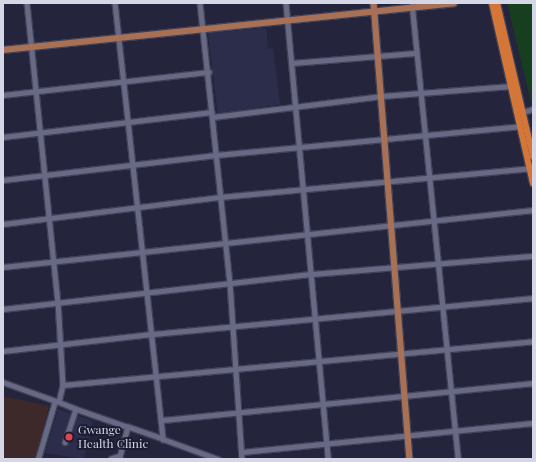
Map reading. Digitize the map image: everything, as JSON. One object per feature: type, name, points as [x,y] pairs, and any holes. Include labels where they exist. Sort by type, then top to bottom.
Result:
[{"type":"highway","points":[[492,3],[533,183]]},
{"type":"highway","points":[[497,3],[533,156]]},
{"type":"main road","points":[[374,3],[410,459]]},
{"type":"main road","points":[[3,50],[375,11],[413,5],[454,3]]},
{"type":"street","points":[[27,3],[42,133],[58,301],[63,385],[38,459]]},
{"type":"street","points":[[115,3],[122,80],[132,164],[139,207],[163,420],[163,439]]},
{"type":"street","points":[[200,3],[202,28],[209,72],[220,197],[230,283],[242,459]]},
{"type":"street","points":[[286,3],[295,106],[305,191],[318,361],[328,459]]},
{"type":"street","points":[[413,5],[416,52],[423,94],[436,220],[458,459]]},
{"type":"street","points":[[291,62],[416,52]]},
{"type":"street","points":[[3,95],[37,92],[122,80],[209,72]]},
{"type":"street","points":[[3,137],[127,122],[382,96],[511,86]]},
{"type":"street","points":[[523,112],[533,109]]},
{"type":"street","points":[[3,180],[132,164],[300,146],[520,126]]},
{"type":"street","points":[[3,224],[220,197],[305,191],[388,181],[530,168]]},
{"type":"street","points":[[3,267],[225,241],[533,210]]},
{"type":"street","points":[[3,309],[58,301],[312,274],[533,256]]},
{"type":"street","points":[[3,352],[153,334],[316,320],[533,298]]},
{"type":"street","points":[[63,385],[158,377],[402,352],[533,341]]},
{"type":"street","points":[[3,382],[218,459]]},
{"type":"street","points":[[163,420],[533,383]]},
{"type":"street","points":[[65,442],[76,409]]},
{"type":"street","points":[[242,452],[456,434],[533,423]]},
{"type":"street","points":[[111,459],[120,456],[128,426]]},
{"type":"shaded area","points":[[266,28],[268,49],[273,48],[280,104],[218,115],[208,32]]},
{"type":"shaded area","points":[[3,396],[49,406],[36,459],[3,459]]},
{"type":"shaded area","name":"Gwange Health Clinic","points":[[58,409],[93,421],[84,459],[45,453]]},
{"type":"green space","points":[[507,3],[533,3],[533,106],[532,106]]},
{"type":"place","name":"Gwange Health Clinic","points":[[69,437]]}]
